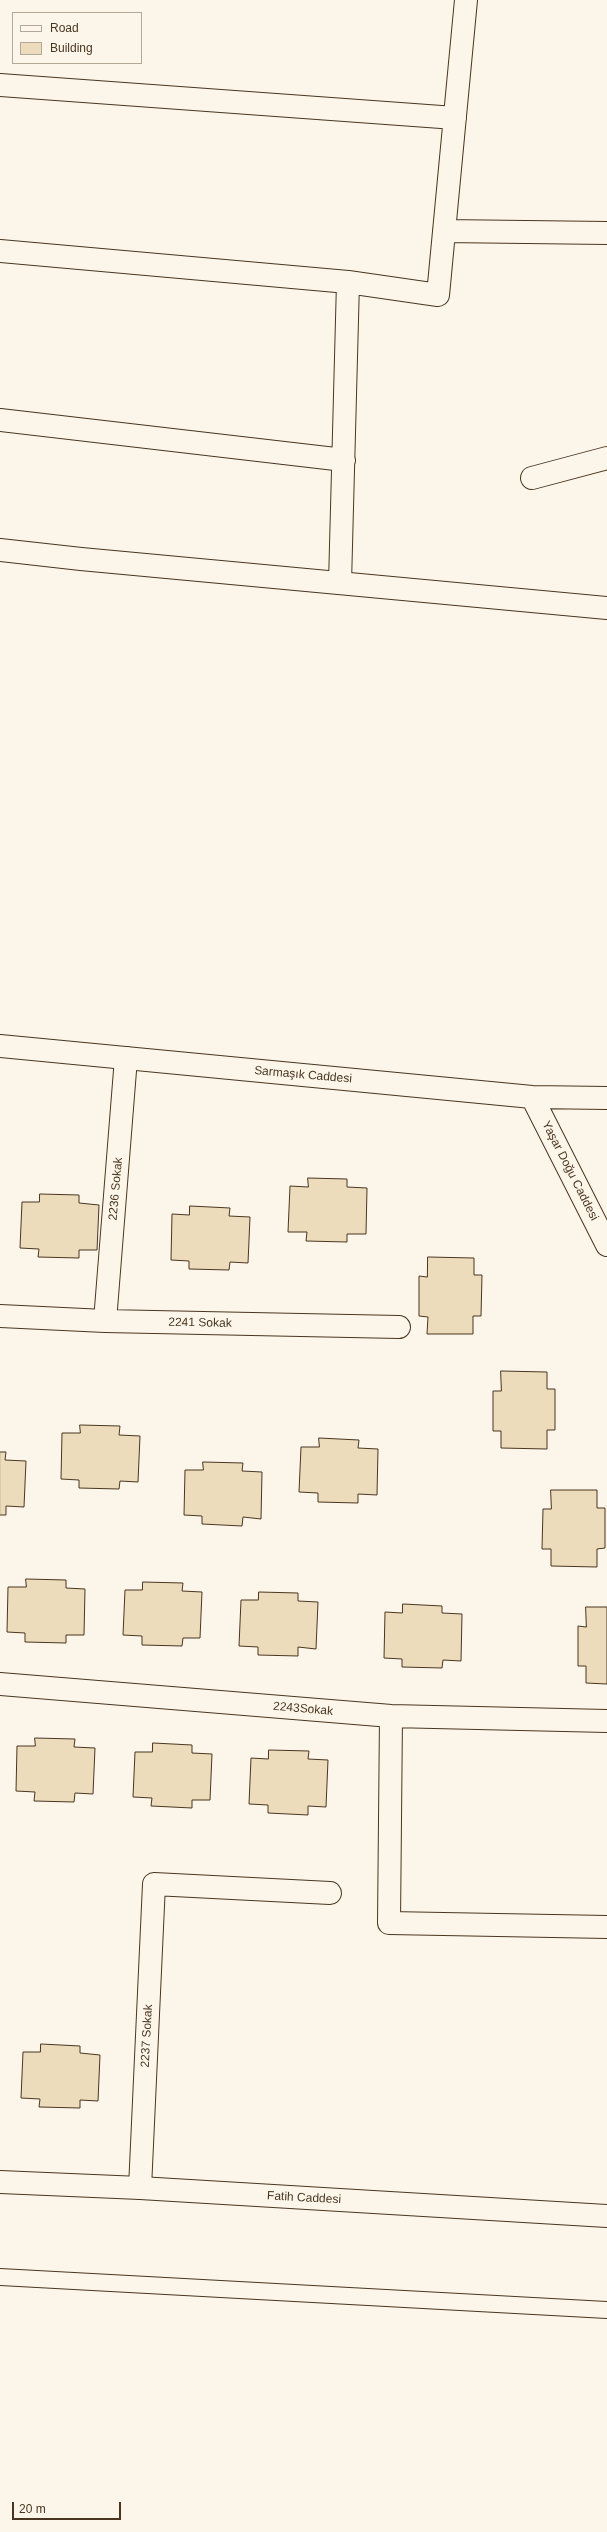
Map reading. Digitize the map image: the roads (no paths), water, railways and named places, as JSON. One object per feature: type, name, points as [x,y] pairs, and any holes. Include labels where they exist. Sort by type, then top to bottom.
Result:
[{"type":"street","points":[[0,251],[348,282],[438,295],[466,0]]},
{"type":"street","points":[[0,85],[454,118]]},
{"type":"street","points":[[444,231],[607,233]]},
{"type":"street","points":[[340,583],[348,282]]},
{"type":"street","points":[[0,420],[344,460]]},
{"type":"street","points":[[532,478],[607,458]]},
{"type":"street","points":[[0,550],[81,559],[607,608]]},
{"type":"street","name":"Sarmaşık Caddesi","points":[[0,1046],[532,1097],[607,1098]]},
{"type":"street","name":"2236 Sokak","points":[[105,1321],[126,1058]]},
{"type":"street","name":"Yaşar Doğu Caddesi","points":[[532,1097],[607,1245]]},
{"type":"street","name":"2241 Sokak","points":[[0,1316],[105,1321],[399,1327]]},
{"type":"street","name":"2243Sokak","points":[[0,1684],[391,1716],[607,1721]]},
{"type":"street","points":[[391,1716],[389,1923],[607,1927]]},
{"type":"street","name":"2237 Sokak","points":[[140,2188],[154,1884],[330,1892]]},
{"type":"street","name":"Fatih Caddesi","points":[[0,2182],[140,2188],[607,2216]]},
{"type":"lane","points":[[0,2277],[607,2310]]}]
